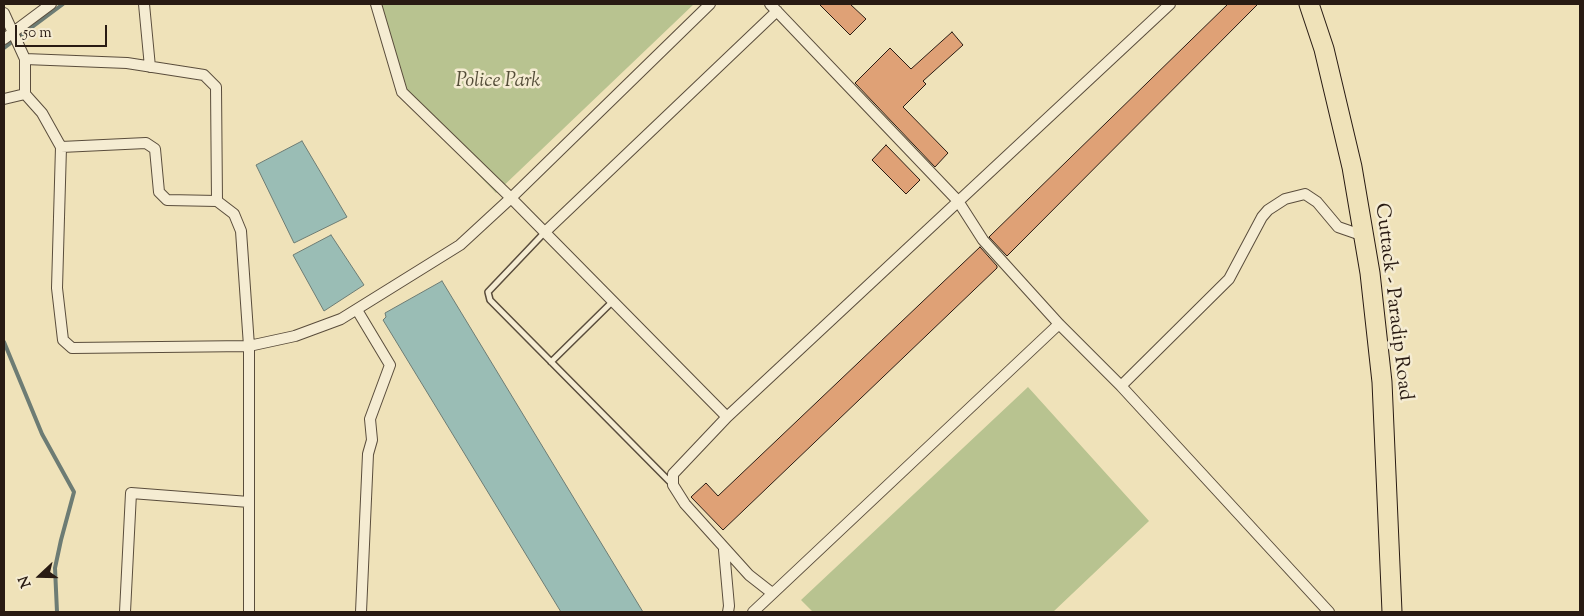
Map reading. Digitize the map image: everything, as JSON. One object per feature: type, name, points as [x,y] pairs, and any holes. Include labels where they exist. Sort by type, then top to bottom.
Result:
[{"type":"highway","name":"Cuttack - Paradip Road","points":[[1309,4],[1324,49],[1352,168],[1370,273],[1382,382],[1392,612]]},
{"type":"street","points":[[4,39],[51,4]]},
{"type":"street","points":[[144,4],[150,66]]},
{"type":"street","points":[[376,4],[402,92],[511,198],[727,417]]},
{"type":"street","points":[[4,13],[25,59],[26,94],[42,113],[61,147],[57,288],[64,340],[72,348],[249,346],[295,336],[341,319],[460,245],[511,198],[710,4]]},
{"type":"street","points":[[772,593],[749,575],[724,550],[685,504],[673,486],[673,474],[727,417],[1170,4]]},
{"type":"street","points":[[545,232],[773,8],[958,201],[983,240],[1059,324],[1121,386],[1329,612]]},
{"type":"street","points":[[25,59],[127,63],[204,75],[216,87],[217,201]]},
{"type":"street","points":[[4,99],[26,94]]},
{"type":"street","points":[[61,147],[146,143],[155,149],[159,192],[167,200],[217,201],[234,214],[241,231],[249,346],[249,612]]},
{"type":"street","points":[[1121,386],[1229,279],[1262,217],[1268,210],[1285,199],[1305,194],[1318,202],[1338,227],[1364,236]]},
{"type":"street","points":[[357,310],[390,365],[370,419],[372,440],[368,454],[361,612]]},
{"type":"street","points":[[752,612],[1059,324]]},
{"type":"street","points":[[125,612],[131,493],[249,502]]},
{"type":"street","points":[[724,550],[728,612]]},
{"type":"lane","points":[[545,232],[488,292],[490,300],[673,486]]},
{"type":"lane","points":[[551,362],[613,302]]},
{"type":"green space","name":"Police Park","points":[[371,4],[694,4],[496,193],[437,132],[404,94],[383,48]]},
{"type":"green space","points":[[1028,387],[1149,521],[1053,612],[813,612],[801,600]]},
{"type":"water","points":[[302,141],[347,217],[294,243],[256,165]]},
{"type":"water","points":[[331,235],[364,285],[324,311],[293,255]]},
{"type":"water","points":[[442,281],[643,612],[561,612],[383,320],[386,317],[385,313]]},
{"type":"building","points":[[819,4],[850,4],[866,19],[850,35]]},
{"type":"building","points":[[1228,4],[1258,4],[1007,256],[989,237]]},
{"type":"building","points":[[952,32],[963,45],[923,81],[926,84],[903,107],[948,153],[935,167],[855,83],[890,48],[911,69]]},
{"type":"building","points":[[886,145],[920,180],[906,194],[872,160]]},
{"type":"building","points":[[980,247],[997,268],[723,530],[691,497],[706,483],[718,496]]},
{"type":"waterway","points":[[4,48],[63,4]]},
{"type":"waterway","points":[[4,342],[42,434],[74,492],[55,568],[57,612]]}]
